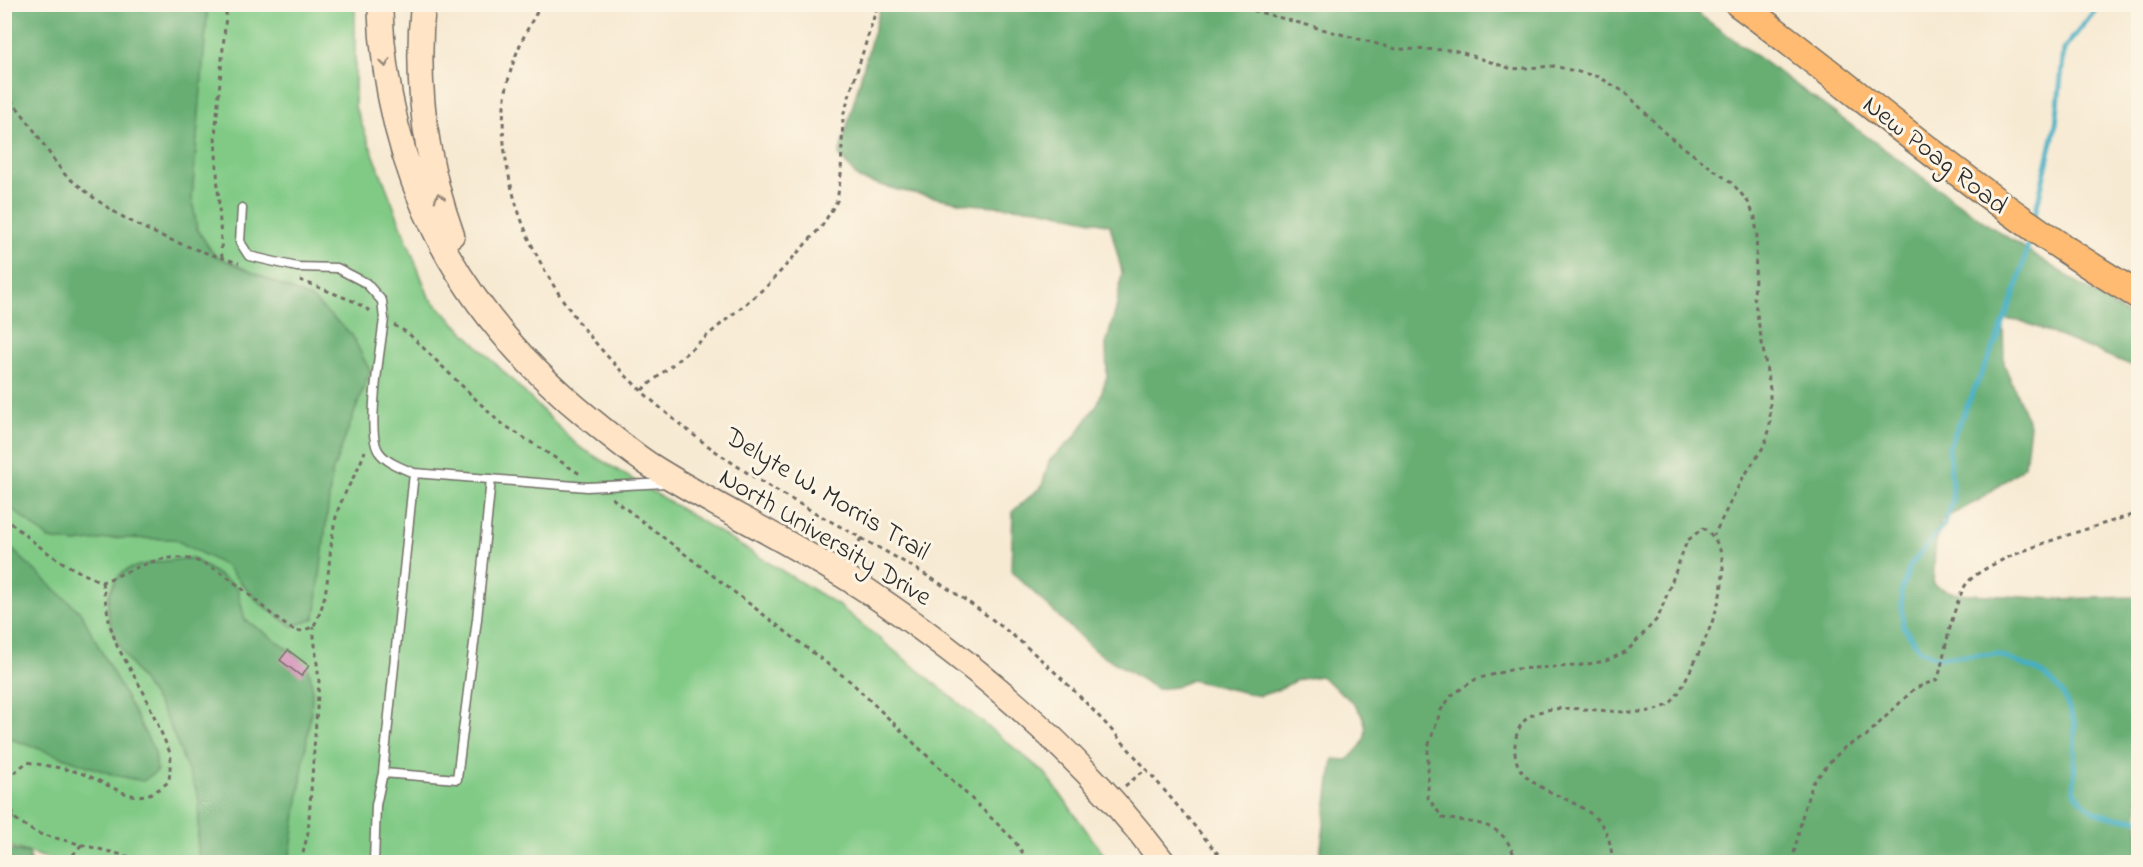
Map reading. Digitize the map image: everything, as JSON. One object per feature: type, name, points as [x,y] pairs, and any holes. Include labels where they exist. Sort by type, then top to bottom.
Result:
[{"type":"main road","name":"North University Drive","points":[[380,4],[389,93],[396,129],[410,174],[458,276],[498,326],[553,388],[650,465],[839,574],[915,624],[1018,707],[1110,798],[1163,862]]},
{"type":"main road","name":"North University Drive","points":[[423,4],[420,78],[429,156],[440,201],[453,237],[498,326]]},
{"type":"main road","name":"New Poag Road","points":[[1739,4],[1810,56],[1990,198],[2047,238],[2139,294]]},
{"type":"lane","points":[[242,208],[240,242],[249,256],[297,267],[337,268],[366,283],[382,301],[384,320],[372,433],[378,452],[394,465],[414,473],[597,486],[679,482]]},
{"type":"lane","points":[[374,862],[376,805],[383,773],[414,473]]},
{"type":"lane","points":[[383,773],[457,779],[477,619],[491,479]]},
{"type":"path","points":[[222,258],[215,136],[227,4]]},
{"type":"path","name":"Delyte W. Morris Trail","points":[[542,4],[518,45],[508,73],[503,101],[503,131],[510,180],[524,230],[556,292],[579,323],[642,390],[723,456],[777,491],[939,582],[994,620],[1046,663],[1094,708],[1224,862]]},
{"type":"path","points":[[642,390],[768,285],[822,226],[837,201],[841,174],[843,116],[878,4]]},
{"type":"path","points":[[1246,4],[1255,11],[1396,49],[1454,50],[1512,69],[1554,66],[1599,77],[1626,93],[1667,135],[1733,184],[1748,202],[1755,217],[1757,236],[1754,297],[1770,389],[1770,428],[1764,446],[1741,481],[1714,535]]},
{"type":"path","points":[[4,94],[18,106],[63,173],[102,206],[142,229],[242,264]]},
{"type":"path","points":[[294,279],[353,301],[408,333],[498,421],[566,462],[851,682],[1013,839],[1029,862]]},
{"type":"path","points":[[301,862],[308,832],[319,681],[313,627],[321,614],[330,542],[339,509],[372,433]]},
{"type":"path","points":[[1792,862],[1804,809],[1813,783],[1845,747],[1875,728],[1900,699],[1914,689],[1938,679],[1953,621],[1966,583],[1984,569],[2008,557],[2139,513]]},
{"type":"path","points":[[4,517],[60,563],[102,582],[163,559],[195,560],[226,574],[281,623],[297,632],[313,627]]},
{"type":"path","points":[[1516,862],[1511,843],[1500,832],[1480,824],[1443,818],[1428,798],[1428,747],[1441,710],[1452,695],[1476,679],[1514,669],[1576,666],[1606,661],[1627,651],[1658,618],[1687,541],[1702,528],[1714,535],[1719,546],[1722,574],[1719,602],[1708,636],[1680,690],[1668,704],[1645,712],[1561,709],[1534,712],[1520,727],[1516,738],[1516,765],[1525,777],[1589,812],[1602,825],[1610,841],[1613,862]]},
{"type":"path","points":[[14,818],[8,793],[10,776],[27,762],[84,774],[124,793],[145,796],[156,793],[169,781],[171,755],[144,693],[117,646],[110,625],[102,582]]},
{"type":"path","points":[[1110,798],[1146,769]]},
{"type":"path","points":[[4,819],[14,818],[36,833],[150,862]]},
{"type":"path","points":[[67,862],[82,844]]},
{"type":"green space","points":[[5,4],[208,5],[192,198],[197,229],[214,255],[312,299],[352,335],[370,371],[332,473],[315,618],[293,627],[258,602],[226,566],[174,539],[113,538],[76,543],[49,539],[5,503]]},
{"type":"green space","points":[[5,5],[355,5],[355,107],[429,297],[578,446],[838,605],[1045,773],[1109,862],[59,862],[5,845]]},
{"type":"green space","points":[[881,5],[1686,5],[1990,226],[2138,322],[2138,368],[2024,322],[2003,319],[2004,364],[2030,425],[2025,466],[1979,500],[1941,520],[1935,547],[1933,585],[1954,593],[2055,599],[2138,597],[2138,862],[1319,862],[1333,759],[1347,760],[1362,744],[1366,731],[1360,712],[1354,704],[1320,676],[1296,680],[1260,696],[1191,680],[1176,687],[1157,689],[1094,650],[1011,571],[1013,511],[1042,486],[1049,461],[1074,438],[1098,403],[1107,376],[1106,344],[1116,309],[1122,272],[1110,225],[1039,209],[969,204],[898,190],[859,179],[839,155]]},
{"type":"green space","points":[[4,542],[81,613],[155,752],[157,771],[143,781],[114,775],[5,737]]},
{"type":"green space","points":[[192,558],[237,587],[245,620],[297,657],[310,674],[311,711],[289,862],[201,862],[198,848],[198,795],[160,707],[118,643],[111,625],[108,607],[111,590],[121,574],[134,567]]},
{"type":"green space","points":[[5,849],[29,853],[31,862],[5,862]]},
{"type":"building","points":[[288,650],[309,666],[301,676],[280,660]]},
{"type":"waterway","points":[[2034,219],[2056,124],[2064,49],[2100,4]]},
{"type":"waterway","points":[[2031,234],[2018,284],[1997,339],[1949,446],[1953,501],[1944,525],[1910,566],[1901,593],[1903,626],[1919,649],[1936,657],[1997,654],[2038,671],[2052,681],[2063,694],[2075,723],[2074,792],[2088,807],[2102,814],[2138,819]]}]
